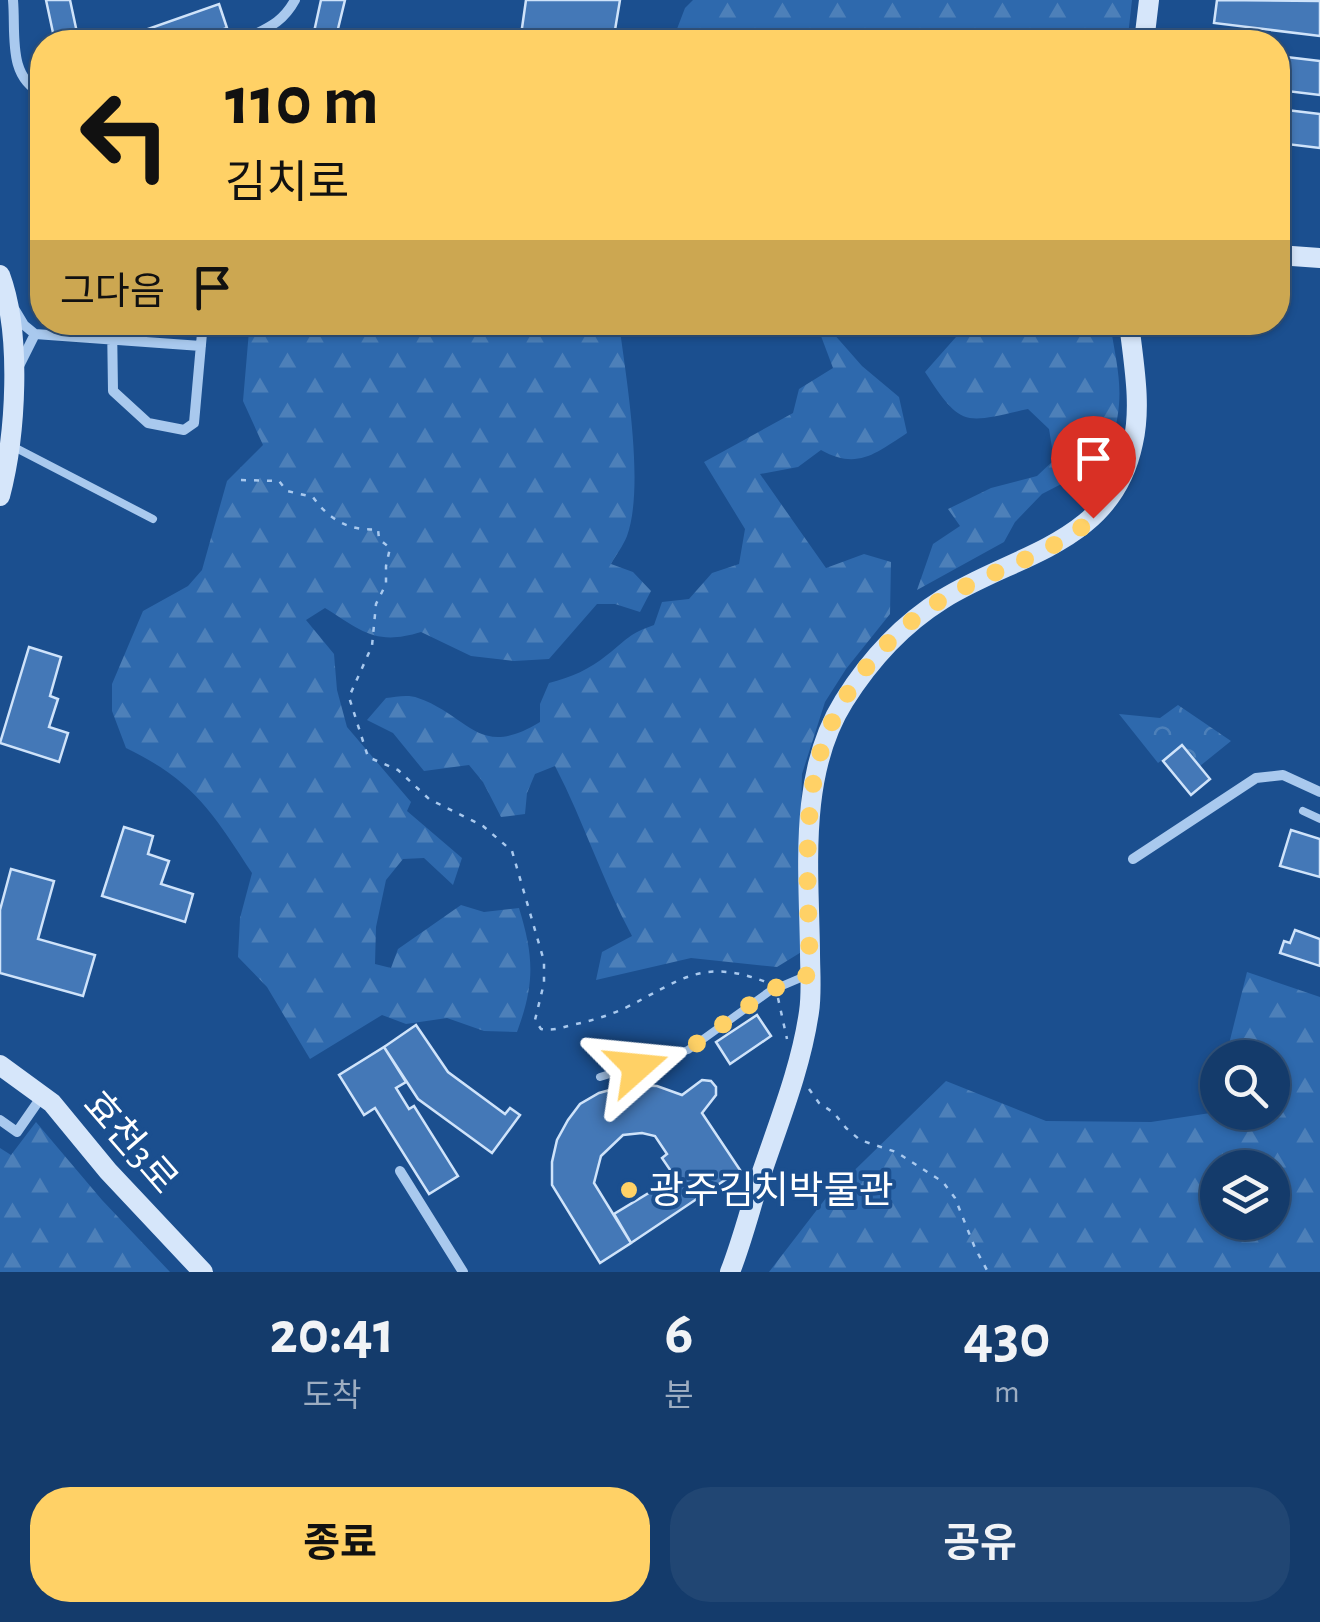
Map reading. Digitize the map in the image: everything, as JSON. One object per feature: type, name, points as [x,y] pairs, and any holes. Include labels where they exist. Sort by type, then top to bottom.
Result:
[{"type":"street","points":[[13,0],[18,72],[30,88]]},
{"type":"street","points":[[270,30],[286,16],[295,0]]},
{"type":"street","points":[[1145,30],[1149,0]]},
{"type":"street","points":[[1290,255],[1320,258]]},
{"type":"street","points":[[0,275],[10,300],[30,330]]},
{"type":"street","points":[[0,496],[10,446],[10,300]]},
{"type":"street","points":[[13,381],[36,335]]},
{"type":"street","points":[[56,335],[202,346]]},
{"type":"street","points":[[114,335],[113,391],[148,423],[184,430],[194,422],[202,335]]},
{"type":"street","points":[[730,1272],[798,1064],[810,1009],[809,843],[815,779],[828,732],[859,679],[908,625],[963,587],[1042,553],[1076,532],[1109,497],[1122,476],[1134,434],[1136,394],[1130,335]]},
{"type":"street","points":[[1134,859],[1256,778],[1284,775],[1320,792]]},
{"type":"street","name":"효천3로","points":[[0,1065],[43,1095],[108,1171],[204,1272]]},
{"type":"street","points":[[0,1120],[17,1132],[43,1095]]},
{"type":"street","points":[[400,1171],[463,1272]]},
{"type":"lane","points":[[10,446],[154,519]]},
{"type":"lane","points":[[1302,810],[1320,819]]},
{"type":"lane","points":[[600,1077],[688,1050],[776,988],[810,974]]},
{"type":"path","points":[[241,480],[279,481],[288,491],[312,497],[333,519],[359,529],[378,530],[379,539],[390,548],[386,584],[376,604],[372,646],[349,704],[368,757],[398,770],[430,799],[483,826],[512,852],[544,961],[544,984],[535,1020],[542,1028],[555,1031],[604,1016],[684,976],[701,972],[744,973],[776,988],[787,1039],[819,1103],[860,1140],[896,1152],[943,1182],[955,1198],[988,1272]]},
{"type":"green space","points":[[693,0],[1132,0],[1129,30],[677,30],[685,8]]},
{"type":"green space","points":[[249,335],[620,335],[632,431],[634,489],[627,536],[611,564],[633,572],[651,591],[640,612],[615,604],[597,604],[549,659],[514,661],[471,656],[421,632],[392,637],[370,634],[325,608],[306,620],[334,654],[337,690],[347,727],[411,802],[407,811],[462,858],[453,885],[424,858],[403,859],[386,880],[376,927],[375,964],[391,968],[398,949],[461,905],[484,912],[519,908],[528,941],[530,970],[527,999],[517,1032],[484,1031],[447,1018],[406,1024],[382,1015],[310,1059],[267,987],[238,957],[240,918],[252,873],[200,800],[169,773],[126,748],[112,711],[112,684],[143,611],[188,586],[202,570],[227,481],[263,445],[243,401]]},
{"type":"green space","points":[[835,335],[862,366],[899,397],[907,433],[866,457],[845,459],[821,450],[798,467],[760,474],[826,568],[864,554],[891,562],[890,614],[825,702],[802,774],[803,951],[777,967],[691,958],[596,980],[602,952],[632,936],[555,766],[535,774],[527,793],[525,814],[501,817],[483,782],[469,765],[424,771],[393,733],[367,720],[386,698],[410,696],[488,736],[519,733],[540,722],[540,704],[549,683],[587,669],[633,634],[654,625],[662,602],[689,599],[712,573],[739,564],[745,529],[704,462],[793,413],[799,389],[833,368],[821,336]]},
{"type":"green space","points":[[1112,335],[1119,384],[1118,411],[1111,445],[1081,449],[1071,456],[1073,478],[1042,494],[1015,522],[1004,542],[917,590],[933,544],[960,526],[948,509],[991,488],[1037,476],[1054,460],[1049,429],[1028,409],[990,417],[966,417],[937,391],[925,372],[956,337]]},
{"type":"green space","points":[[1178,705],[1231,741],[1200,766],[1182,745],[1158,763],[1119,714],[1160,718]]},
{"type":"green space","points":[[1247,972],[1320,997],[1320,1272],[769,1272],[826,1198],[946,1081],[1046,1121],[1151,1122],[1200,1115],[1200,1130],[1290,1130],[1290,1040],[1230,1040]]},
{"type":"green space","points":[[36,1122],[170,1272],[0,1272],[0,1148],[11,1155]]},
{"type":"building","points":[[46,0],[70,0],[76,30],[52,30]]},
{"type":"building","points":[[321,0],[345,0],[338,30],[314,30]]},
{"type":"building","points":[[526,0],[620,0],[615,30],[522,30]]},
{"type":"building","points":[[1217,0],[1320,1],[1320,36],[1214,23]]},
{"type":"building","points":[[219,4],[227,28],[221,30],[145,30]]},
{"type":"building","points":[[1290,57],[1320,61],[1320,95],[1290,91]]},
{"type":"building","points":[[1290,110],[1320,114],[1320,148],[1290,144]]},
{"type":"building","points":[[29,647],[61,657],[50,696],[58,699],[49,727],[68,733],[59,762],[0,743]]},
{"type":"building","points":[[1182,745],[1210,779],[1191,795],[1163,761]]},
{"type":"building","points":[[124,827],[153,836],[148,854],[169,861],[161,884],[193,894],[185,922],[102,896]]},
{"type":"building","points":[[1291,830],[1320,839],[1320,877],[1280,866]]},
{"type":"building","points":[[11,869],[54,881],[38,939],[95,955],[83,996],[0,973],[0,910]]},
{"type":"building","points":[[1295,930],[1320,939],[1320,966],[1280,953],[1284,941],[1290,943]]},
{"type":"building","points":[[757,1015],[771,1036],[730,1064],[716,1042]]},
{"type":"building","points":[[416,1025],[448,1072],[505,1114],[510,1108],[520,1115],[492,1153],[418,1099],[384,1047]]},
{"type":"building","points":[[384,1047],[406,1082],[396,1088],[409,1109],[414,1106],[458,1176],[429,1194],[375,1108],[364,1115],[339,1075]]},
{"type":"building","name":"광주김치박물관","points":[[702,1080],[711,1081],[716,1095],[702,1113],[740,1170],[631,1243],[600,1263],[552,1185],[557,1140],[580,1104],[599,1093],[628,1085],[657,1086],[682,1095]],"holes":[[[642,1133],[655,1136],[667,1154],[662,1158],[675,1177],[614,1214],[631,1243],[594,1183],[601,1156],[623,1135]]]},
{"type":"place","name":"광주김치박물관","points":[[629,1190]]},
{"type":"route","points":[[637,1067],[688,1050],[770,990],[810,974],[809,843],[820,754],[842,705],[880,653],[908,625],[946,597],[1042,553],[1093,518]]}]
